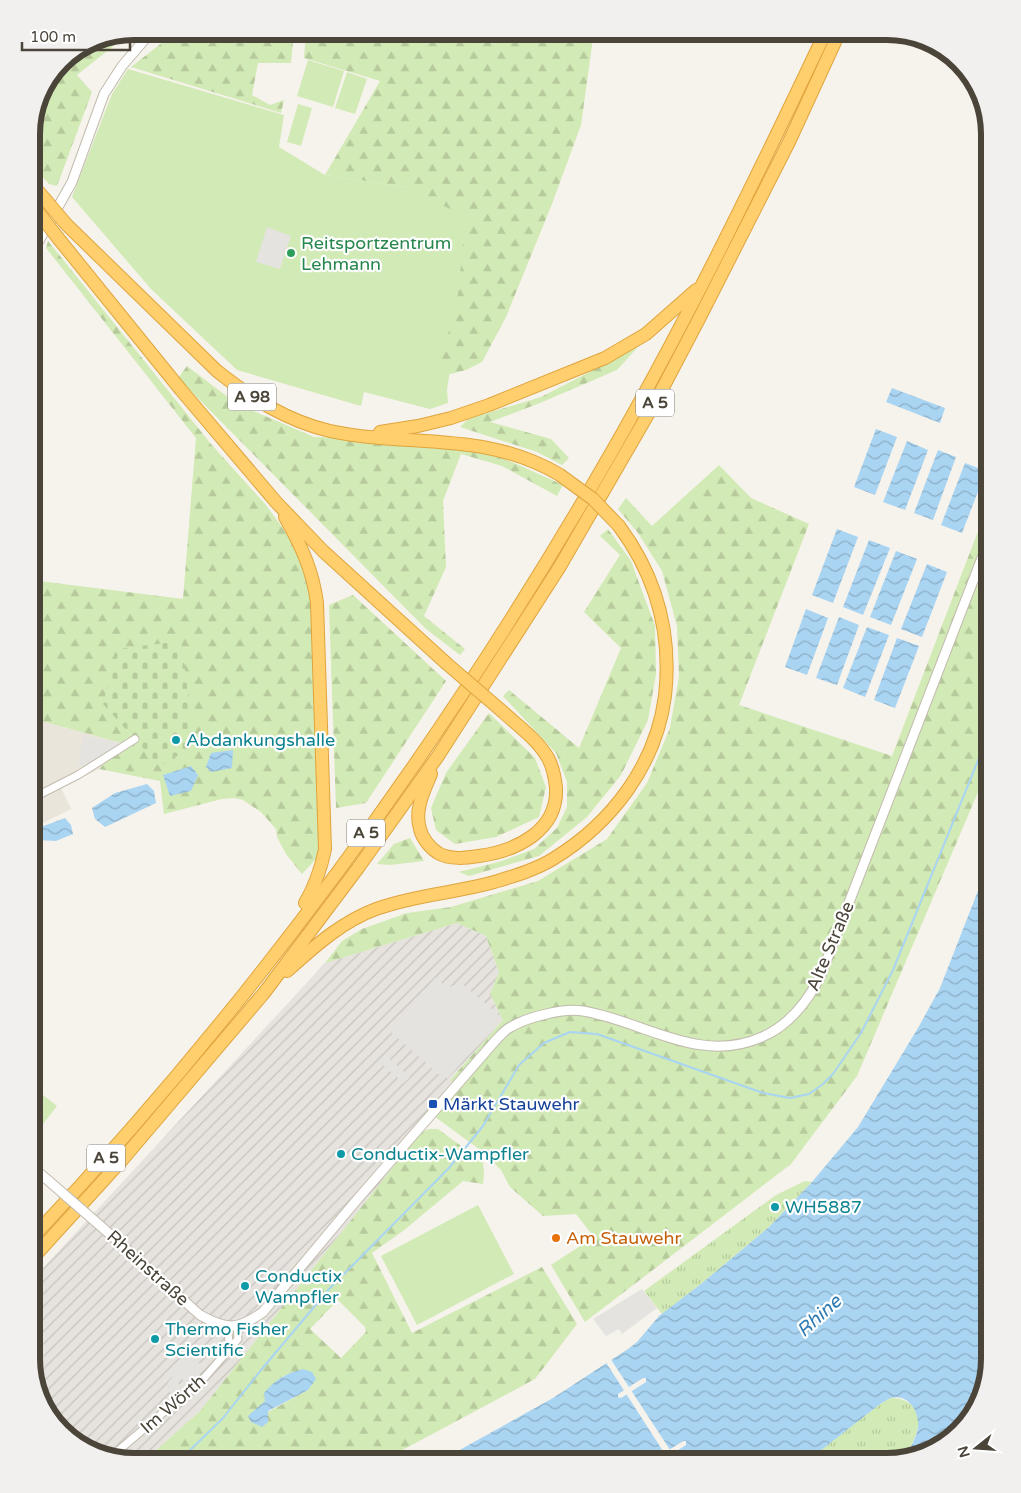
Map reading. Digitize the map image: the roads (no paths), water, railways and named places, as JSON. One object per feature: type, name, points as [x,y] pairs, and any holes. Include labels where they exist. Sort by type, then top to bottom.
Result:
[{"type":"highway","name":"A 5","points":[[40,1229],[178,1074],[349,857],[505,628],[596,479],[704,284],[822,40]]},
{"type":"highway","name":"A 5","points":[[40,1250],[122,1160],[264,993],[358,868],[438,756],[559,568],[658,397],[780,160],[836,40]]},
{"type":"highway","name":"A 98","points":[[40,193],[66,224],[192,348],[239,388],[277,412],[303,423],[359,436]]},
{"type":"highway","name":"A 98","points":[[40,216],[181,390],[276,502]]},
{"type":"highway","points":[[359,436],[418,426],[469,412],[586,367],[624,348],[660,323],[704,284]]},
{"type":"highway","points":[[264,993],[319,942],[346,924],[376,909],[492,882],[524,872],[553,859],[596,828],[627,792],[640,772],[657,731],[663,707],[667,656],[665,631],[652,584],[642,562],[618,526],[592,499],[560,475],[532,460],[483,446],[439,440],[359,436]]},
{"type":"highway","points":[[276,502],[323,551],[503,712],[548,758],[555,781],[556,797],[554,809],[548,821],[540,831],[529,839],[501,851],[466,858],[438,853],[426,843],[420,829],[418,813],[420,802],[438,756]]},
{"type":"highway","points":[[276,502],[305,555],[315,586],[325,835],[325,850],[321,870],[313,890],[286,938]]},
{"type":"street","points":[[40,239],[72,182],[104,94],[122,66],[144,40]]},
{"type":"street","name":"Alte Straße","points":[[429,1117],[495,1040],[510,1028],[544,1015],[564,1011],[581,1011],[628,1023],[680,1041],[717,1047],[736,1046],[751,1042],[779,1028],[791,1018],[812,992],[821,975],[981,559]]},
{"type":"street","points":[[40,794],[78,775],[135,739]]},
{"type":"street","name":"Rheinstraße","points":[[40,1174],[200,1315],[216,1324],[227,1327],[238,1326],[249,1322],[264,1312],[355,1202],[429,1117]]},
{"type":"street","name":"Im Wörth","points":[[118,1451],[205,1377],[238,1339],[238,1326]]},
{"type":"street","points":[[227,1327],[230,1348]]},
{"type":"water","points":[[892,388],[945,408],[940,423],[886,402]]},
{"type":"water","points":[[876,429],[897,437],[875,495],[854,487]]},
{"type":"water","points":[[907,441],[928,450],[905,510],[883,502]]},
{"type":"water","points":[[938,450],[956,457],[933,520],[914,513]]},
{"type":"water","points":[[965,463],[981,469],[981,484],[962,533],[941,525]]},
{"type":"water","points":[[837,529],[858,537],[833,603],[812,595]]},
{"type":"water","points":[[869,540],[890,548],[863,615],[843,607]]},
{"type":"water","points":[[896,551],[917,559],[891,625],[870,617]]},
{"type":"water","points":[[927,564],[947,572],[922,637],[901,629]]},
{"type":"water","points":[[806,609],[828,618],[807,675],[785,667]]},
{"type":"water","points":[[839,617],[859,625],[837,685],[816,678]]},
{"type":"water","points":[[867,627],[889,635],[865,697],[843,688]]},
{"type":"water","points":[[897,638],[919,646],[895,708],[874,700]]},
{"type":"water","points":[[233,750],[232,768],[211,772],[206,767],[211,753]]},
{"type":"water","points":[[191,766],[198,775],[191,791],[170,796],[163,775]]},
{"type":"water","points":[[147,784],[154,791],[156,803],[105,827],[95,819],[92,808],[115,793]]},
{"type":"water","points":[[65,818],[71,825],[73,834],[56,841],[40,840],[41,827]]},
{"type":"water","name":"Rhine","points":[[981,883],[981,1359],[978,1383],[974,1395],[962,1416],[955,1423],[951,1423],[951,1427],[944,1434],[923,1446],[909,1450],[918,1428],[917,1416],[908,1401],[897,1397],[890,1398],[880,1404],[817,1453],[674,1453],[686,1445],[686,1441],[683,1441],[664,1453],[454,1453],[553,1398],[637,1342],[659,1316],[701,1284],[769,1227],[812,1182],[858,1127],[940,988]],"holes":[[[643,1378],[646,1378],[646,1382],[621,1398],[618,1397],[618,1394]]]},
{"type":"water","points":[[303,1369],[312,1372],[316,1379],[308,1390],[268,1411],[268,1422],[262,1427],[251,1422],[248,1416],[265,1401],[264,1393],[268,1388],[286,1375]]},
{"type":"waterway","points":[[187,1453],[223,1418],[330,1288],[449,1168],[483,1126],[519,1065],[544,1043],[570,1032],[597,1034],[763,1093],[790,1098],[809,1094],[823,1084],[833,1074],[861,1033],[893,970],[981,753]]},
{"type":"place","name":"Reitsportzentrum Lehmann","points":[[291,253]]},
{"type":"place","name":"Abdankungshalle","points":[[176,740]]},
{"type":"place","name":"Märkt Stauwehr","points":[[433,1104]]},
{"type":"place","name":"Conductix-Wampfler","points":[[341,1154]]},
{"type":"place","name":"WH5887","points":[[775,1207]]},
{"type":"place","name":"Am Stauwehr","points":[[556,1238]]},
{"type":"place","name":"Conductix Wampfler","points":[[245,1286]]},
{"type":"place","name":"Thermo Fisher Scientific","points":[[155,1339]]}]
